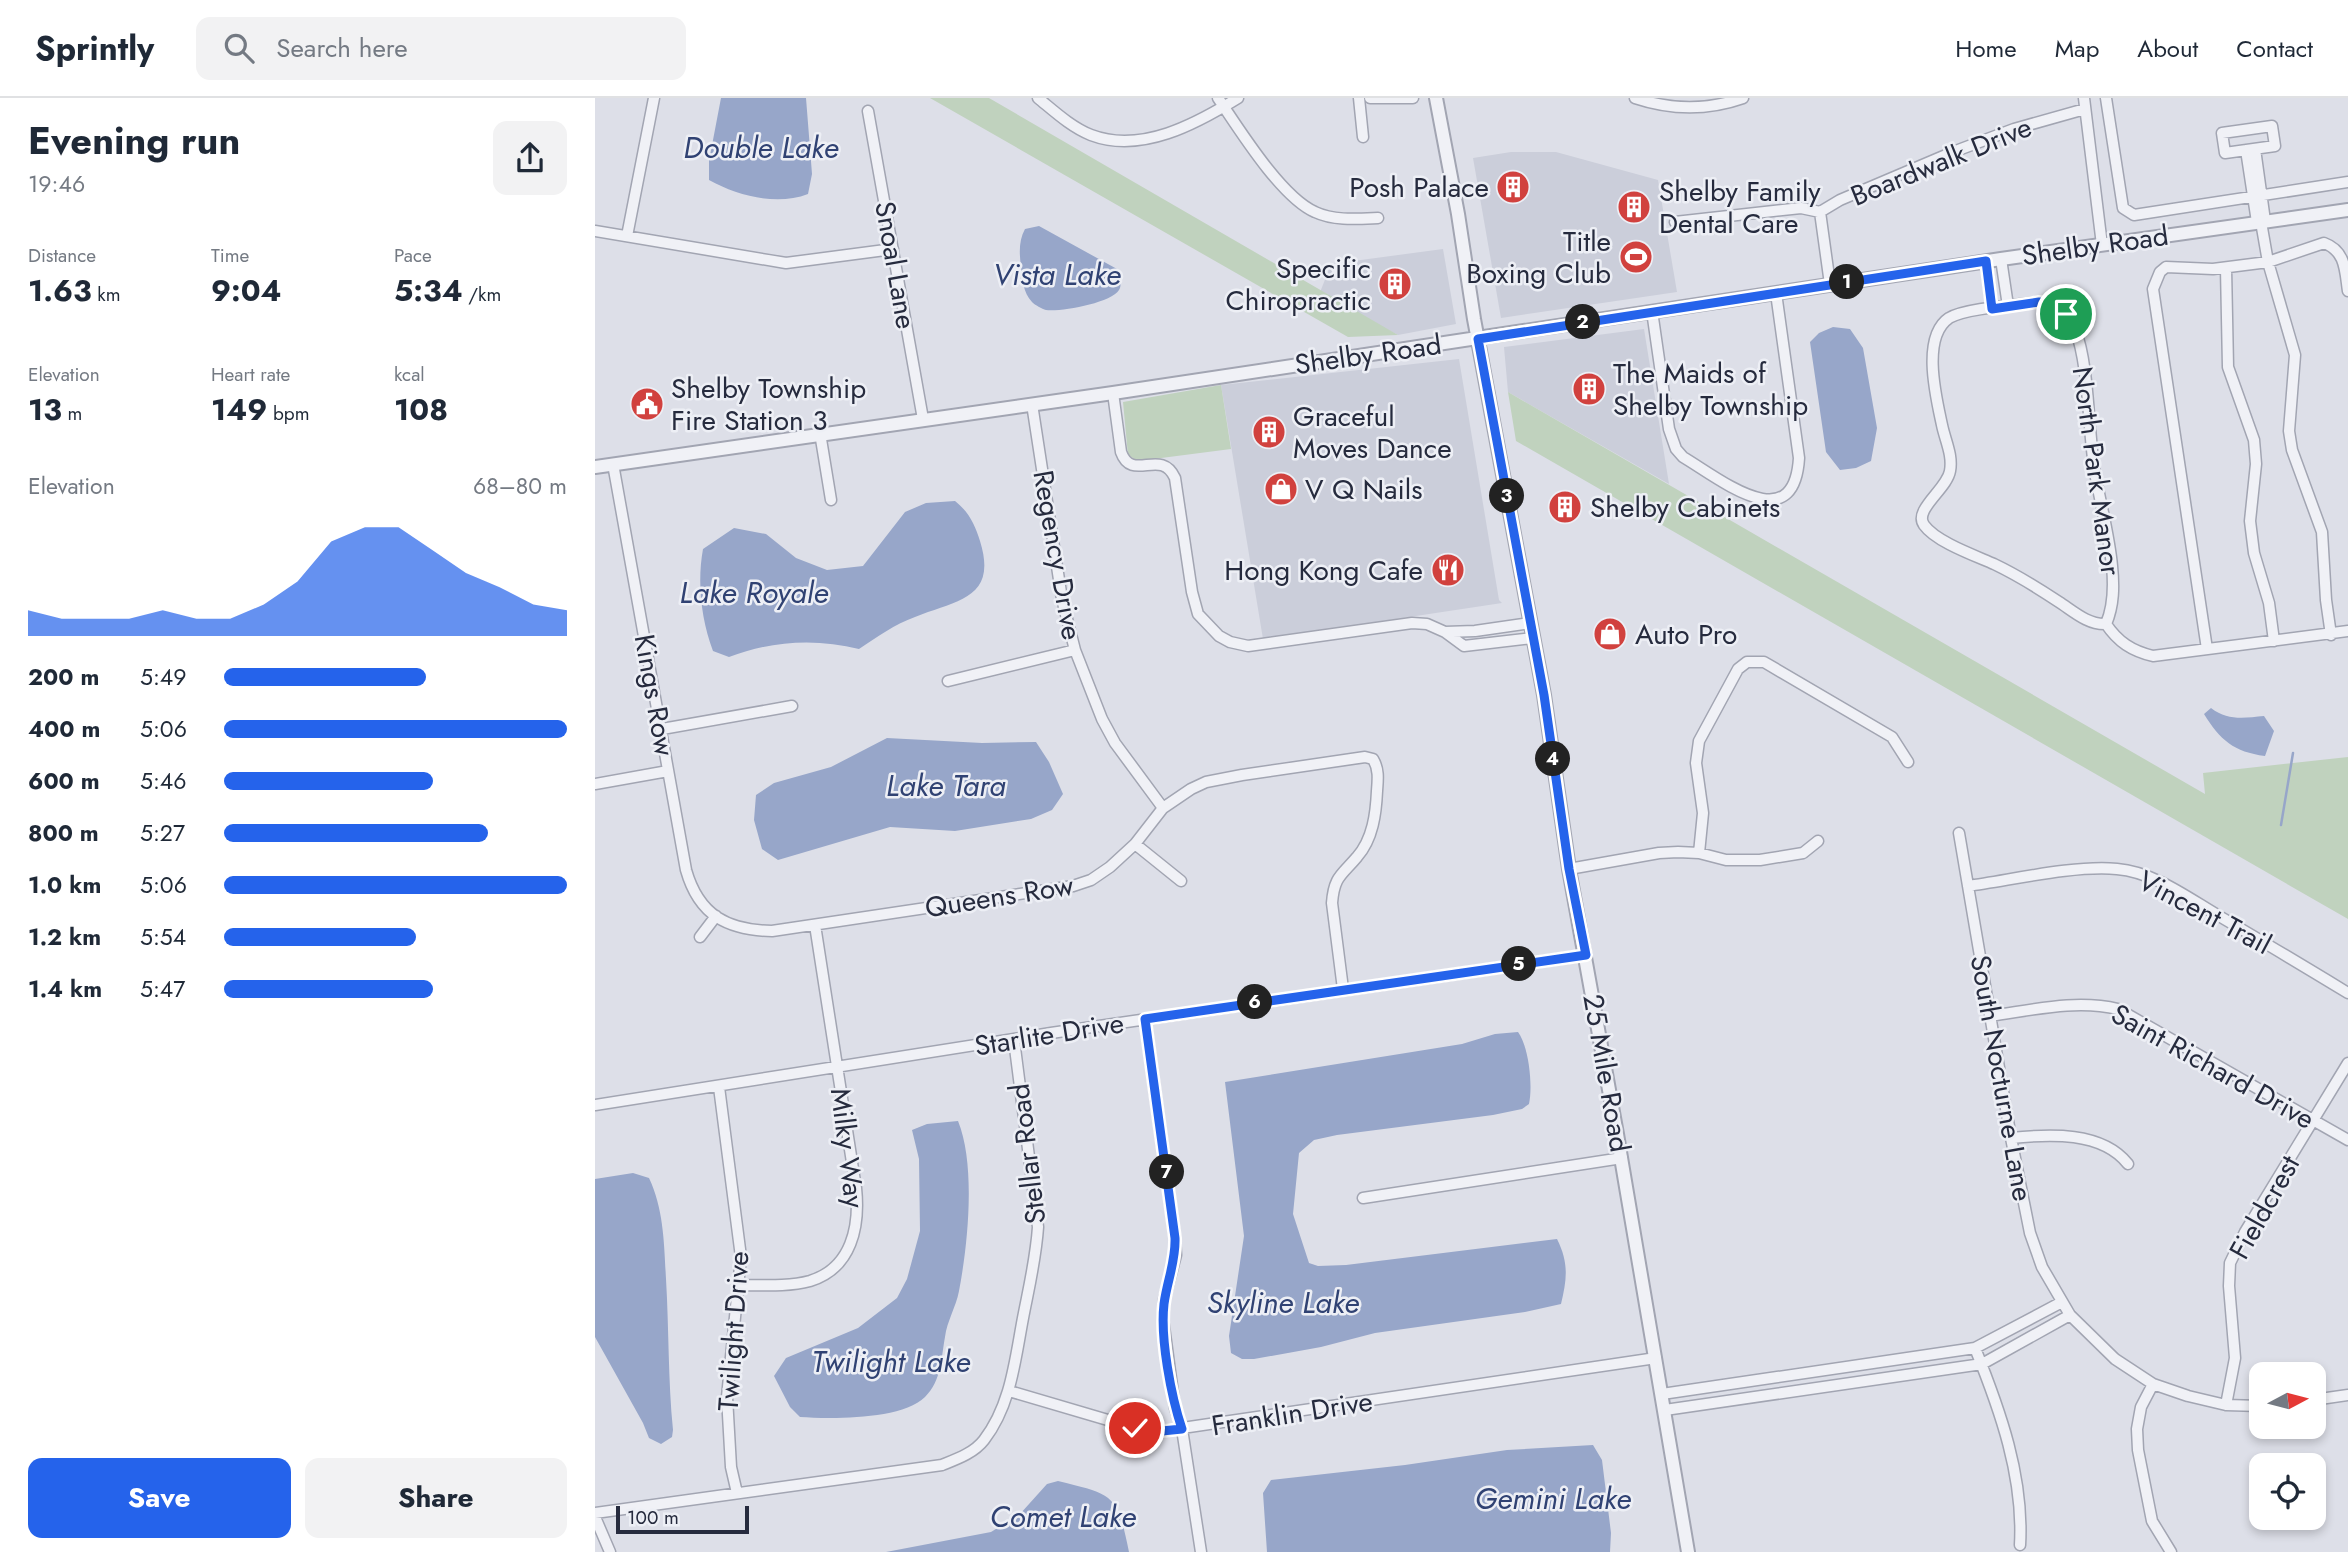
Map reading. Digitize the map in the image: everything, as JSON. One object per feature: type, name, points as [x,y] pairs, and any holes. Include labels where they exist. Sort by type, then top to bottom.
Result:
[{"type":"street","points":[[627,236],[654,98]]},
{"type":"street","points":[[1038,98],[1079,129],[1116,141],[1172,132],[1198,122],[1221,102],[1238,98]]},
{"type":"street","points":[[1359,98],[1363,137]]},
{"type":"street","points":[[1370,98],[1413,98]]},
{"type":"street","name":"25 Mile Road","points":[[1436,98],[1544,695],[1569,869],[1622,1158],[1688,1552]]},
{"type":"street","points":[[1635,98],[1685,108],[1716,106],[1743,98]]},
{"type":"street","points":[[2106,98],[2123,208],[2134,215],[2348,182]]},
{"type":"street","points":[[1221,102],[1252,149],[1285,188],[1305,206],[1327,217],[1378,218]]},
{"type":"street","points":[[2085,104],[2102,245]]},
{"type":"street","name":"Boardwalk Drive","points":[[1675,222],[1801,208],[1821,212],[1840,200],[1953,152],[2085,104]]},
{"type":"street","name":"Snoal Lane","points":[[868,111],[923,419]]},
{"type":"street","points":[[2272,125],[2275,146],[2251,150],[2225,153],[2222,133],[2272,125]]},
{"type":"street","points":[[2251,150],[2268,262],[2295,355],[2289,431],[2292,450],[2322,532],[2331,635]]},
{"type":"street","name":"Shelby Road","points":[[595,467],[1478,339],[2001,258],[2348,210]]},
{"type":"street","points":[[1821,212],[1830,285]]},
{"type":"street","points":[[595,231],[786,263],[893,249]]},
{"type":"street","points":[[2207,649],[2153,289],[2160,272],[2166,267],[2227,268],[2268,262],[2323,243],[2339,252],[2344,261],[2348,291]]},
{"type":"street","points":[[2001,258],[2008,306]]},
{"type":"street","points":[[1986,261],[1992,309]]},
{"type":"street","points":[[2227,268],[2228,367],[2255,440],[2256,464],[2251,521],[2254,553],[2269,603],[2274,641]]},
{"type":"street","points":[[1653,310],[1667,419],[1676,449],[1683,457],[1754,497],[1777,500],[1789,492],[1798,470],[1799,458],[1776,293]]},
{"type":"street","name":"North Park Manor","points":[[2039,302],[2050,303],[2066,314],[2075,329],[2082,359],[2094,465],[2112,564],[2111,611],[2106,624],[2091,622],[2024,580],[1955,548],[1924,526],[1921,517],[1924,508],[1937,496],[1950,474],[1951,458],[1937,400],[1933,368],[1934,342],[1938,330],[1953,316],[1992,309],[2039,302]]},
{"type":"street","points":[[1113,393],[1121,452],[1125,460],[1134,466],[1161,464],[1172,471],[1193,602],[1203,622],[1219,636],[1248,646],[1412,623],[1427,624],[1445,632],[1464,646],[1533,638]]},
{"type":"street","name":"Regency Drive","points":[[1032,404],[1062,599],[1075,650],[1102,719],[1115,743],[1163,808]]},
{"type":"street","points":[[820,433],[831,500]]},
{"type":"street","name":"Kings Row","points":[[613,464],[688,879],[700,899],[716,916]]},
{"type":"street","points":[[1445,632],[1475,631],[1530,623]]},
{"type":"street","points":[[2106,624],[2123,644],[2153,656],[2348,631]]},
{"type":"street","points":[[949,681],[1075,650]]},
{"type":"street","points":[[1699,853],[1703,813],[1696,752],[1706,726],[1738,669],[1747,662],[1764,662],[1892,737],[1908,762]]},
{"type":"street","points":[[661,729],[792,706]]},
{"type":"street","name":"Queens Row","points":[[716,916],[732,926],[772,931],[1073,886],[1091,880],[1110,867],[1135,844],[1163,808],[1191,789],[1225,778],[1365,757],[1373,759],[1377,765],[1373,827],[1364,848],[1341,873],[1333,892],[1332,903],[1343,989]]},
{"type":"street","points":[[595,784],[668,771]]},
{"type":"street","name":"South Nocturne Lane","points":[[1959,834],[2011,1138],[2033,1248],[2070,1315],[2115,1359],[2153,1384],[2187,1396],[2226,1405],[2249,1406]]},
{"type":"street","points":[[1569,869],[1659,853],[1699,853],[1726,860],[1760,860],[1803,853],[1818,841]]},
{"type":"street","points":[[1135,844],[1181,881]]},
{"type":"street","name":"Vincent Trail","points":[[1968,886],[2076,871],[2129,871],[2158,881],[2348,993]]},
{"type":"street","points":[[700,937],[716,916]]},
{"type":"street","name":"Milky Way","points":[[740,1285],[788,1284],[810,1280],[834,1268],[851,1244],[857,1226],[858,1208],[815,925]]},
{"type":"street","name":"Starlite Drive","points":[[595,1105],[719,1087],[837,1065],[1586,955]]},
{"type":"street","name":"Saint Richard Drive","points":[[1990,1016],[2076,1004],[2099,1004],[2118,1009],[2348,1140]]},
{"type":"street","points":[[1145,1019],[1175,1238],[1176,1255],[1164,1300],[1163,1319],[1175,1408],[1182,1429],[1201,1552]]},
{"type":"street","name":"Stellar Road","points":[[1009,1391],[1036,1252],[1038,1227],[1014,1040]]},
{"type":"street","name":"Fieldcrest","points":[[2226,1405],[2235,1358],[2229,1286],[2231,1263],[2245,1232],[2348,1063]]},
{"type":"street","name":"Twilight Drive","points":[[719,1087],[739,1232],[740,1285],[727,1397],[731,1467],[737,1493]]},
{"type":"street","points":[[2011,1138],[2048,1135],[2080,1138],[2109,1147],[2120,1154],[2128,1164]]},
{"type":"street","points":[[1363,1198],[1622,1158]]},
{"type":"street","points":[[1662,1394],[1975,1348],[2062,1302]]},
{"type":"street","points":[[1665,1410],[1982,1364],[2070,1315]]},
{"type":"street","points":[[1975,1348],[2003,1424],[2012,1460],[2019,1500],[2020,1545]]},
{"type":"street","name":"Franklin Drive","points":[[1009,1391],[1135,1428],[1162,1431],[1655,1358]]},
{"type":"street","points":[[1823,1372],[1826,1386]]},
{"type":"street","points":[[2153,1384],[2141,1407],[2137,1429],[2138,1450],[2153,1521],[2171,1552]]},
{"type":"street","points":[[1697,1390],[1699,1405]]},
{"type":"street","points":[[610,1552],[595,1515],[942,1465],[964,1456],[982,1443],[1009,1391]]},
{"type":"street","points":[[2326,1398],[2348,1395]]},
{"type":"shaded area","points":[[1511,152],[1556,152],[1658,180],[1677,292],[1501,318],[1473,158]]},
{"type":"shaded area","points":[[1443,249],[1456,324],[1398,335],[1319,295],[1331,264]]},
{"type":"shaded area","points":[[1644,329],[1669,484],[1508,392],[1504,347]]},
{"type":"shaded area","points":[[1459,359],[1499,600],[1502,603],[1263,639],[1221,385]]},
{"type":"green space","points":[[930,98],[989,98],[1398,335],[1348,337]]},
{"type":"green space","points":[[1221,385],[1231,449],[1138,461],[1128,455],[1123,402]]},
{"type":"green space","points":[[1508,392],[2205,794],[2203,773],[2348,757],[2348,919],[1516,441]]},
{"type":"water","name":"Double Lake","points":[[721,98],[806,98],[812,174],[808,194],[784,199],[758,198],[732,191],[709,180],[709,161]]},
{"type":"water","name":"Vista Lake","points":[[1039,226],[1117,269],[1119,290],[1096,303],[1074,308],[1046,310],[1033,303],[1023,285],[1020,246],[1025,229]]},
{"type":"water","points":[[1833,327],[1850,329],[1863,348],[1877,428],[1871,461],[1856,468],[1840,470],[1826,452],[1810,342],[1819,333]]},
{"type":"water","name":"Lake Royale","points":[[955,501],[974,524],[984,560],[983,575],[978,586],[959,601],[900,623],[859,649],[810,642],[761,647],[729,657],[713,651],[701,600],[703,549],[734,528],[766,534],[796,558],[827,570],[863,566],[905,512],[926,503]]},
{"type":"water","points":[[2211,708],[2230,717],[2264,716],[2274,731],[2265,756],[2236,748],[2222,738],[2204,714]]},
{"type":"water","name":"Lake Tara","points":[[887,738],[982,743],[1036,742],[1049,762],[1063,794],[1052,810],[1031,819],[955,831],[890,827],[778,860],[762,849],[754,820],[756,795],[774,783],[831,767]]},
{"type":"water","name":"Skyline Lake","points":[[1518,1032],[1525,1047],[1529,1067],[1529,1104],[1522,1109],[1493,1115],[1314,1140],[1299,1153],[1293,1214],[1309,1263],[1318,1266],[1346,1265],[1557,1239],[1564,1256],[1566,1271],[1561,1304],[1525,1312],[1375,1333],[1321,1347],[1254,1359],[1242,1359],[1231,1353],[1229,1336],[1244,1236],[1225,1082],[1462,1044],[1495,1034]]},
{"type":"water","name":"Twilight Lake","points":[[958,1121],[964,1139],[969,1182],[965,1251],[959,1291],[946,1331],[935,1383],[925,1397],[900,1410],[865,1416],[800,1417],[790,1407],[774,1376],[786,1358],[858,1328],[897,1298],[907,1279],[920,1231],[919,1159],[912,1130],[927,1124]]},
{"type":"water","points":[[633,1173],[649,1178],[658,1202],[664,1240],[673,1430],[672,1437],[661,1444],[649,1438],[595,1337],[595,1179]]},
{"type":"water","name":"Gemini Lake","points":[[1593,1445],[1602,1460],[1611,1533],[1610,1552],[1267,1552],[1263,1493],[1271,1480],[1507,1450]]},
{"type":"water","name":"Comet Lake","points":[[1058,1481],[1102,1494],[1110,1500],[1121,1518],[1129,1552],[886,1552],[991,1532],[1020,1514],[1047,1484]]},
{"type":"waterway","points":[[2281,825],[2293,753]]},
{"type":"place","name":"Posh Palace","points":[[1513,187]]},
{"type":"place","name":"Shelby Family Dental Care","points":[[1634,207]]},
{"type":"place","name":"Title Boxing Club","points":[[1636,257]]},
{"type":"place","name":"Specific Chiropractic","points":[[1395,284]]},
{"type":"place","name":"The Maids of Shelby Township","points":[[1589,389]]},
{"type":"place","name":"Shelby Township Fire Station 3","points":[[647,404]]},
{"type":"place","name":"Graceful Moves Dance","points":[[1269,432]]},
{"type":"place","name":"V Q Nails","points":[[1281,489]]},
{"type":"place","name":"Shelby Cabinets","points":[[1565,507]]},
{"type":"place","name":"Hong Kong Cafe","points":[[1448,570]]},
{"type":"place","name":"Auto Pro","points":[[1610,634]]},
{"type":"route","points":[[1135,1428],[1151,1431],[1182,1429],[1175,1408],[1163,1319],[1164,1300],[1176,1255],[1175,1238],[1145,1019],[1586,955],[1569,869],[1544,695],[1478,339],[1653,310],[1986,261],[1992,309],[2039,302],[2050,303],[2066,314]]}]
